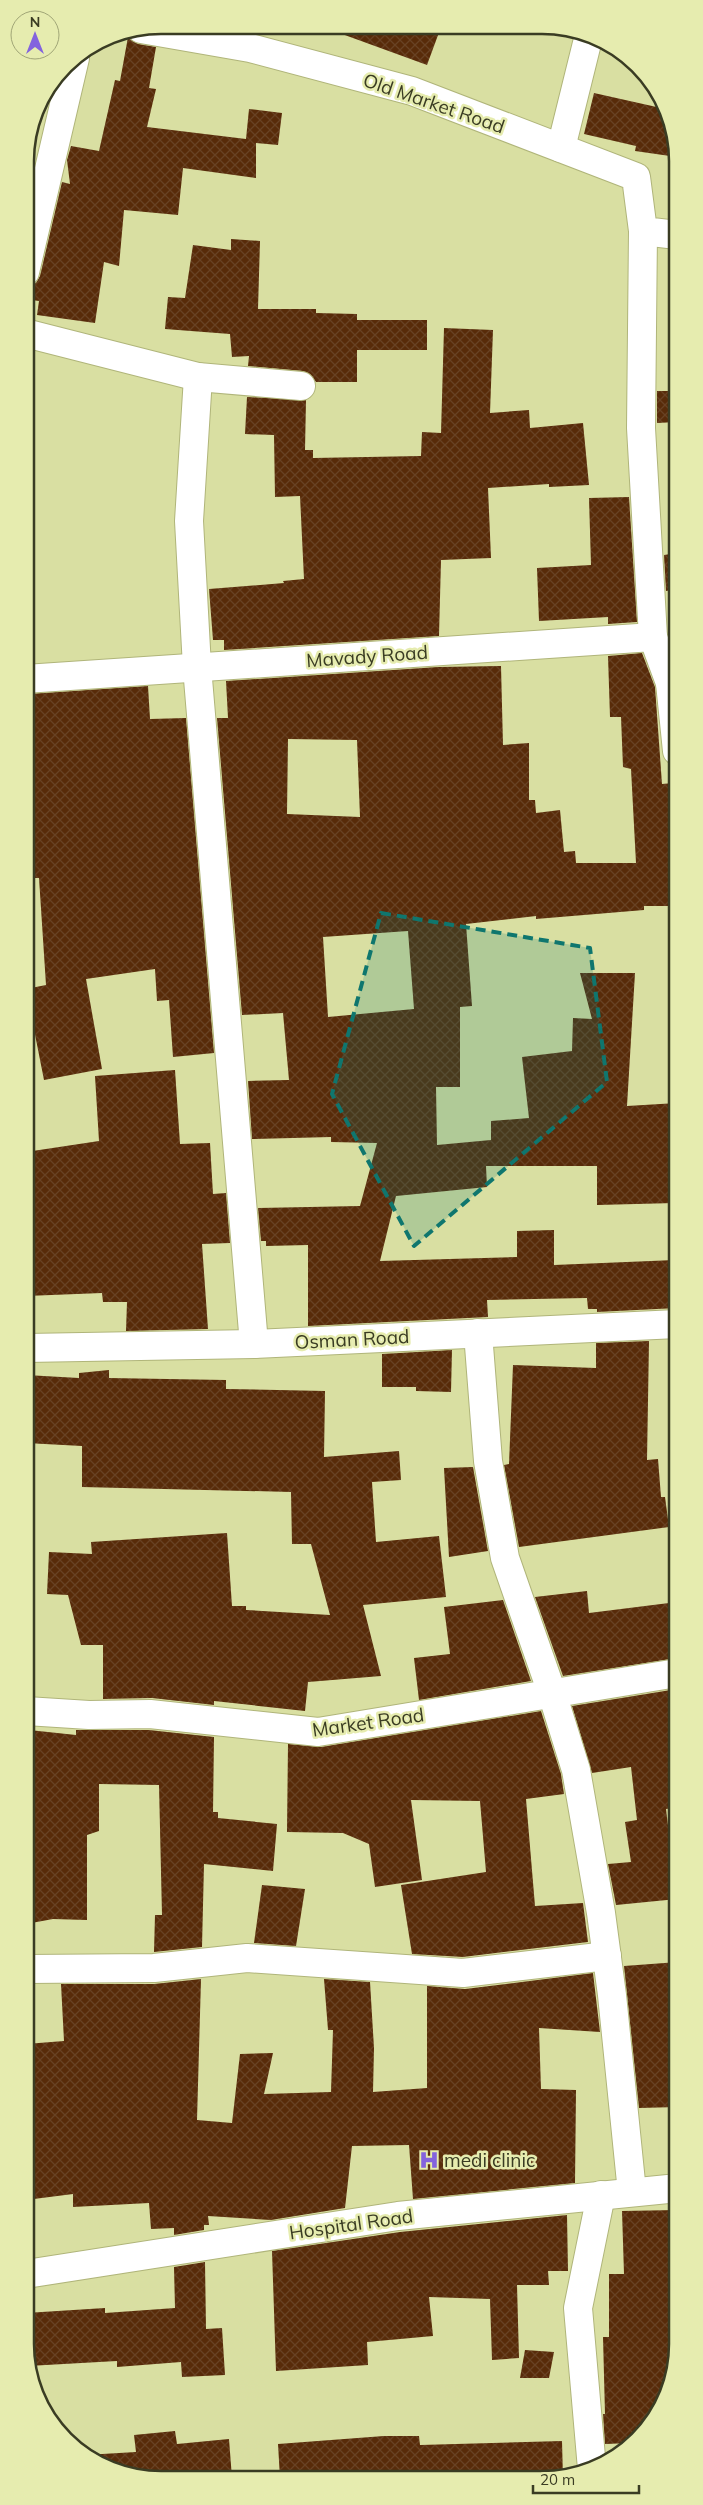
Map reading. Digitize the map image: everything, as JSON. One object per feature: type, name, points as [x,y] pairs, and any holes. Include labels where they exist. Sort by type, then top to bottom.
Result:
[{"type":"street","name":"Old Market Road","points":[[209,34],[250,37],[412,91],[636,177],[643,231]]},
{"type":"street","points":[[560,148],[587,42]]},
{"type":"street","points":[[34,233],[72,70]]},
{"type":"street","points":[[669,234],[643,231],[641,428],[653,637],[669,673]]},
{"type":"street","points":[[34,335],[198,377],[302,386]]},
{"type":"street","points":[[198,377],[190,521],[197,667],[254,1344]]},
{"type":"street","name":"Mavady Road","points":[[34,678],[653,637]]},
{"type":"street","name":"Osman Road","points":[[34,1348],[254,1344],[669,1324]]},
{"type":"street","points":[[478,1333],[488,1461],[505,1558],[552,1693],[576,1770],[607,1956],[632,2192]]},
{"type":"street","name":"Market Road","points":[[34,1711],[89,1715],[150,1714],[318,1732],[669,1674]]},
{"type":"street","points":[[34,1969],[154,1968],[247,1958],[463,1974],[607,1956]]},
{"type":"street","name":"Hospital Road","points":[[34,2273],[398,2216],[669,2189]]},
{"type":"street","points":[[591,2461],[578,2308],[601,2195]]},
{"type":"highlighted area","points":[[381,913],[590,948],[607,1082],[414,1246],[332,1094]]},
{"type":"building","points":[[342,34],[438,34],[427,65]]},
{"type":"building","points":[[128,38],[138,44],[156,47],[149,88],[156,89],[147,127],[246,139],[249,109],[282,113],[278,145],[256,143],[256,178],[183,168],[178,215],[124,210],[119,266],[104,262],[95,323],[37,315],[39,301],[34,300],[34,284],[40,276],[62,182],[70,184],[67,160],[71,146],[99,151],[115,80],[120,81]]},
{"type":"building","points":[[594,93],[657,107],[665,128],[669,156],[635,151],[636,146],[584,134]]},
{"type":"building","points":[[231,239],[260,241],[258,309],[316,309],[316,313],[357,314],[357,320],[427,320],[427,350],[357,350],[357,382],[316,382],[310,374],[303,371],[248,366],[249,356],[232,357],[230,334],[165,329],[168,297],[185,298],[193,245],[231,250]]},
{"type":"building","points":[[444,328],[493,330],[490,413],[529,410],[530,428],[583,423],[589,485],[549,487],[549,484],[488,488],[491,558],[441,560],[439,636],[224,650],[224,640],[213,640],[209,589],[284,583],[283,581],[304,579],[300,496],[275,497],[274,435],[245,434],[247,397],[306,400],[305,450],[313,450],[313,458],[421,456],[422,432],[441,433]]},
{"type":"building","points":[[657,391],[669,391],[669,422],[657,423]]},
{"type":"building","points":[[629,497],[637,622],[608,624],[608,617],[539,621],[537,568],[591,565],[589,498]]},
{"type":"building","points":[[669,554],[669,590],[666,591],[664,555]]},
{"type":"building","points":[[642,653],[655,687],[662,784],[669,783],[669,906],[644,906],[644,910],[536,919],[536,916],[466,924],[472,1006],[460,1007],[460,1087],[436,1087],[437,1145],[491,1140],[491,1121],[529,1118],[522,1057],[572,1051],[573,1018],[592,1019],[580,973],[635,973],[627,1106],[669,1103],[669,1203],[597,1205],[597,1166],[486,1166],[487,1187],[396,1196],[380,1261],[517,1257],[517,1231],[554,1230],[554,1265],[669,1260],[669,1308],[597,1312],[597,1309],[588,1309],[587,1298],[487,1300],[488,1317],[308,1326],[308,1245],[266,1246],[266,1241],[261,1241],[258,1208],[360,1206],[377,1143],[331,1142],[331,1137],[252,1139],[248,1081],[289,1080],[283,1013],[242,1015],[217,718],[228,718],[226,681],[438,667],[501,666],[503,745],[529,743],[529,800],[535,800],[536,813],[560,810],[564,852],[575,851],[576,863],[636,863],[631,769],[623,767],[621,717],[610,717],[608,656]],"holes":[[[288,739],[357,740],[360,817],[287,814]],[[408,931],[414,1009],[328,1017],[323,937]]]},
{"type":"building","points":[[148,686],[150,719],[186,718],[214,1053],[173,1057],[169,1000],[157,1001],[155,969],[86,979],[102,1069],[44,1080],[34,1029],[34,987],[46,985],[39,878],[34,878],[34,694]]},
{"type":"building","points":[[175,1070],[180,1144],[210,1143],[213,1194],[226,1193],[230,1243],[202,1244],[208,1329],[126,1331],[127,1302],[103,1302],[102,1293],[34,1296],[34,1151],[99,1141],[95,1076]]},
{"type":"building","points":[[649,1341],[647,1460],[658,1459],[661,1497],[665,1497],[669,1527],[519,1547],[504,1465],[509,1464],[513,1365],[596,1368],[596,1343]]},
{"type":"building","points":[[452,1350],[451,1392],[416,1391],[416,1387],[382,1387],[382,1354]]},
{"type":"building","points":[[109,1370],[109,1378],[226,1380],[226,1389],[325,1391],[324,1457],[399,1451],[401,1480],[372,1482],[376,1542],[439,1536],[446,1597],[363,1605],[381,1676],[308,1682],[305,1711],[214,1701],[214,1705],[152,1698],[103,1699],[103,1645],[81,1645],[68,1595],[47,1594],[49,1552],[92,1554],[91,1542],[227,1533],[232,1606],[246,1606],[246,1610],[330,1615],[311,1544],[292,1544],[291,1492],[82,1487],[82,1446],[34,1443],[34,1375],[79,1378],[79,1373]]},
{"type":"building","points":[[473,1467],[488,1551],[449,1557],[444,1468]]},
{"type":"building","points":[[587,1591],[589,1613],[669,1603],[669,1659],[563,1676],[535,1597]]},
{"type":"building","points":[[503,1600],[531,1681],[419,1700],[414,1658],[450,1654],[444,1607]]},
{"type":"building","points":[[669,1690],[669,1808],[666,1809],[669,1834],[669,1900],[616,1905],[608,1864],[631,1862],[625,1822],[637,1820],[631,1767],[592,1773],[572,1706]]},
{"type":"building","points":[[541,1711],[561,1774],[564,1794],[526,1799],[535,1906],[583,1903],[588,1942],[463,1957],[412,1954],[401,1885],[486,1872],[480,1801],[411,1800],[422,1880],[375,1887],[369,1844],[343,1833],[287,1832],[288,1744],[321,1747]]},
{"type":"building","points":[[76,1730],[149,1730],[214,1737],[213,1812],[218,1812],[218,1818],[277,1824],[273,1871],[204,1864],[202,1947],[154,1952],[155,1915],[162,1915],[159,1785],[99,1784],[99,1831],[87,1835],[87,1920],[53,1919],[34,1923],[34,1731],[76,1735]]},
{"type":"building","points":[[262,1885],[305,1889],[296,1946],[254,1943]]},
{"type":"building","points":[[669,1963],[669,2107],[639,2108],[624,1966]]},
{"type":"building","points":[[593,1973],[600,2032],[539,2028],[541,2089],[576,2090],[575,2183],[413,2199],[409,2145],[352,2146],[345,2208],[271,2220],[208,2216],[209,2225],[204,2225],[204,2230],[174,2235],[174,2228],[151,2229],[149,2203],[73,2207],[73,2194],[34,2199],[34,2043],[64,2041],[61,1984],[154,1984],[201,1979],[197,2120],[232,2123],[240,2054],[273,2053],[264,2094],[331,2092],[333,2030],[328,2030],[324,1979],[370,1982],[374,2048],[373,2092],[427,2088],[427,1986],[465,1989]]},
{"type":"building","points":[[669,2210],[669,2352],[660,2393],[643,2422],[622,2443],[605,2444],[603,2337],[609,2337],[609,2274],[624,2274],[622,2211]]},
{"type":"building","points":[[567,2215],[568,2271],[548,2271],[549,2285],[517,2285],[519,2358],[492,2360],[490,2299],[429,2297],[433,2336],[367,2342],[368,2365],[276,2371],[272,2251],[400,2232]]},
{"type":"building","points":[[205,2262],[206,2329],[222,2328],[225,2375],[182,2377],[181,2362],[117,2367],[117,2361],[36,2366],[34,2312],[105,2308],[105,2313],[175,2308],[174,2267]]},
{"type":"building","points":[[525,2350],[554,2352],[549,2378],[520,2378]]},
{"type":"building","points":[[175,2431],[177,2444],[229,2439],[231,2471],[153,2471],[136,2469],[120,2465],[98,2454],[136,2452],[134,2435]]},
{"type":"building","points":[[384,2436],[419,2436],[420,2445],[562,2441],[563,2469],[542,2471],[280,2471],[278,2444]]},
{"type":"place","name":"medi clinic","points":[[429,2160]]}]
